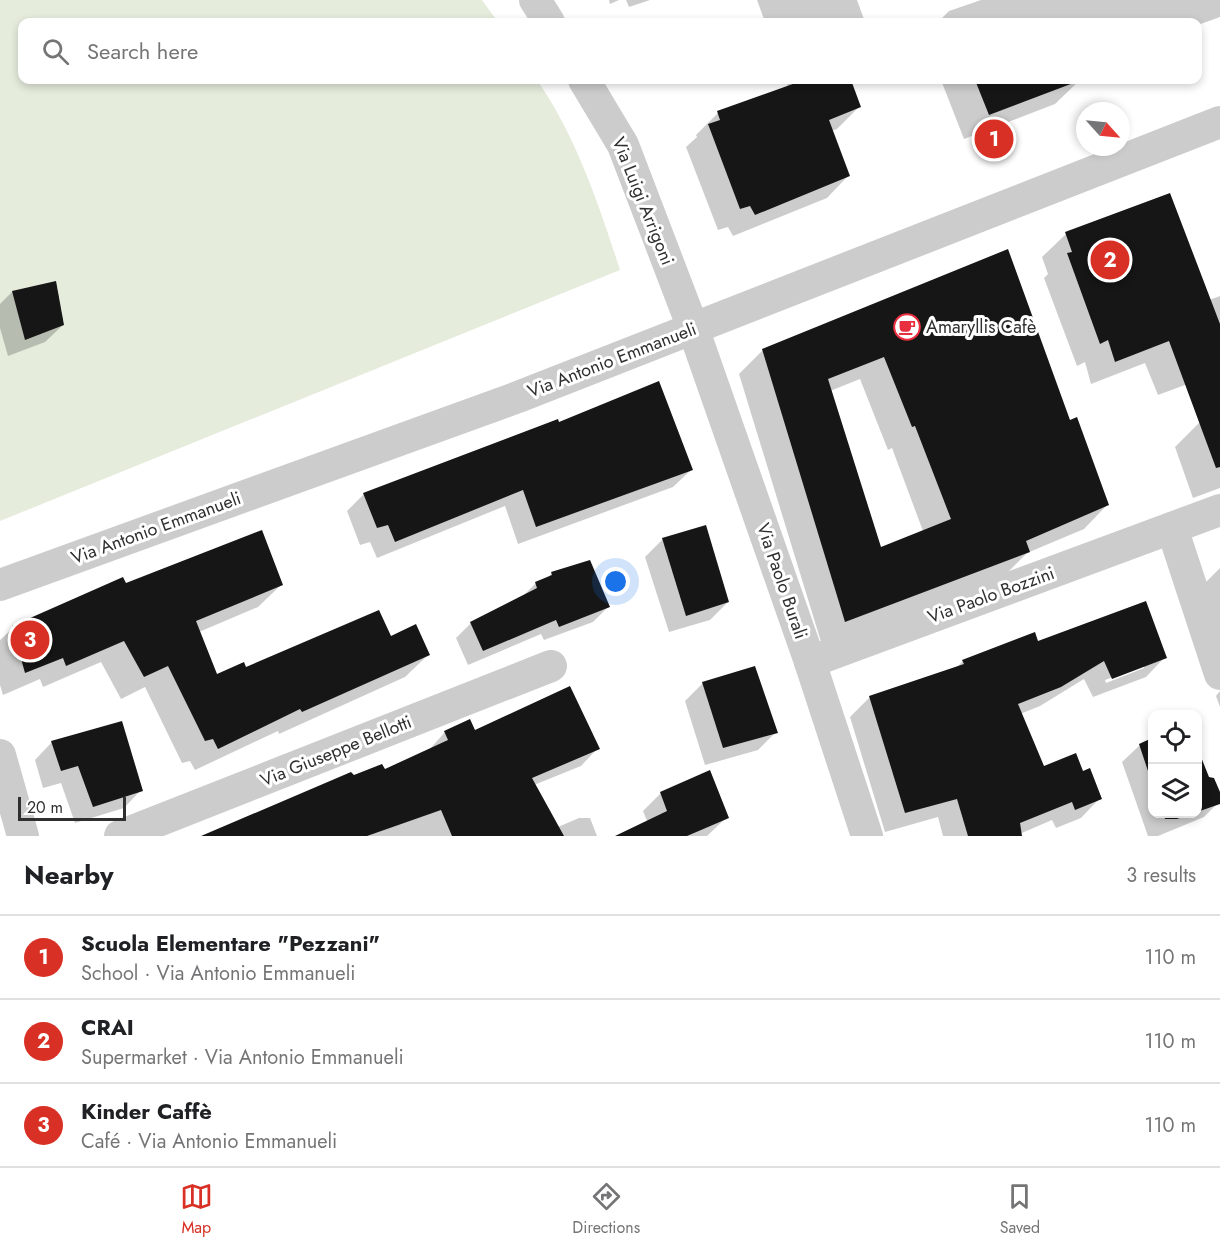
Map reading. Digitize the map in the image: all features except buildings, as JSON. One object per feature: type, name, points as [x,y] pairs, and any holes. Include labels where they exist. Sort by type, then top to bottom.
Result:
[{"type":"street","points":[[535,0],[546,18]]},
{"type":"street","name":"Via Luigi Arrigoni","points":[[586,84],[623,145],[693,328]]},
{"type":"street","name":"Via Antonio Emmanueli","points":[[0,585],[518,397],[1220,122]]},
{"type":"street","name":"Via Paolo Burali","points":[[693,328],[810,662],[867,836]]},
{"type":"street","name":"Via Paolo Bozzini","points":[[810,662],[1220,510]]},
{"type":"street","points":[[1172,528],[1220,674]]},
{"type":"street","name":"Via Giuseppe Bellotti","points":[[120,836],[551,666]]},
{"type":"street","points":[[0,755],[23,836]]},
{"type":"green space","points":[[0,0],[482,0],[495,18],[18,18],[18,84],[540,84],[575,148],[595,196],[620,270],[0,521]]},
{"type":"place","name":"Scuola Elementare \"Pezzani\"","points":[[994,139]]},
{"type":"place","name":"CRAI","points":[[1110,260]]},
{"type":"place","name":"Amaryllis Cafè","points":[[907,327]]},
{"type":"place","name":"Kinder Caffè","points":[[30,640]]}]
